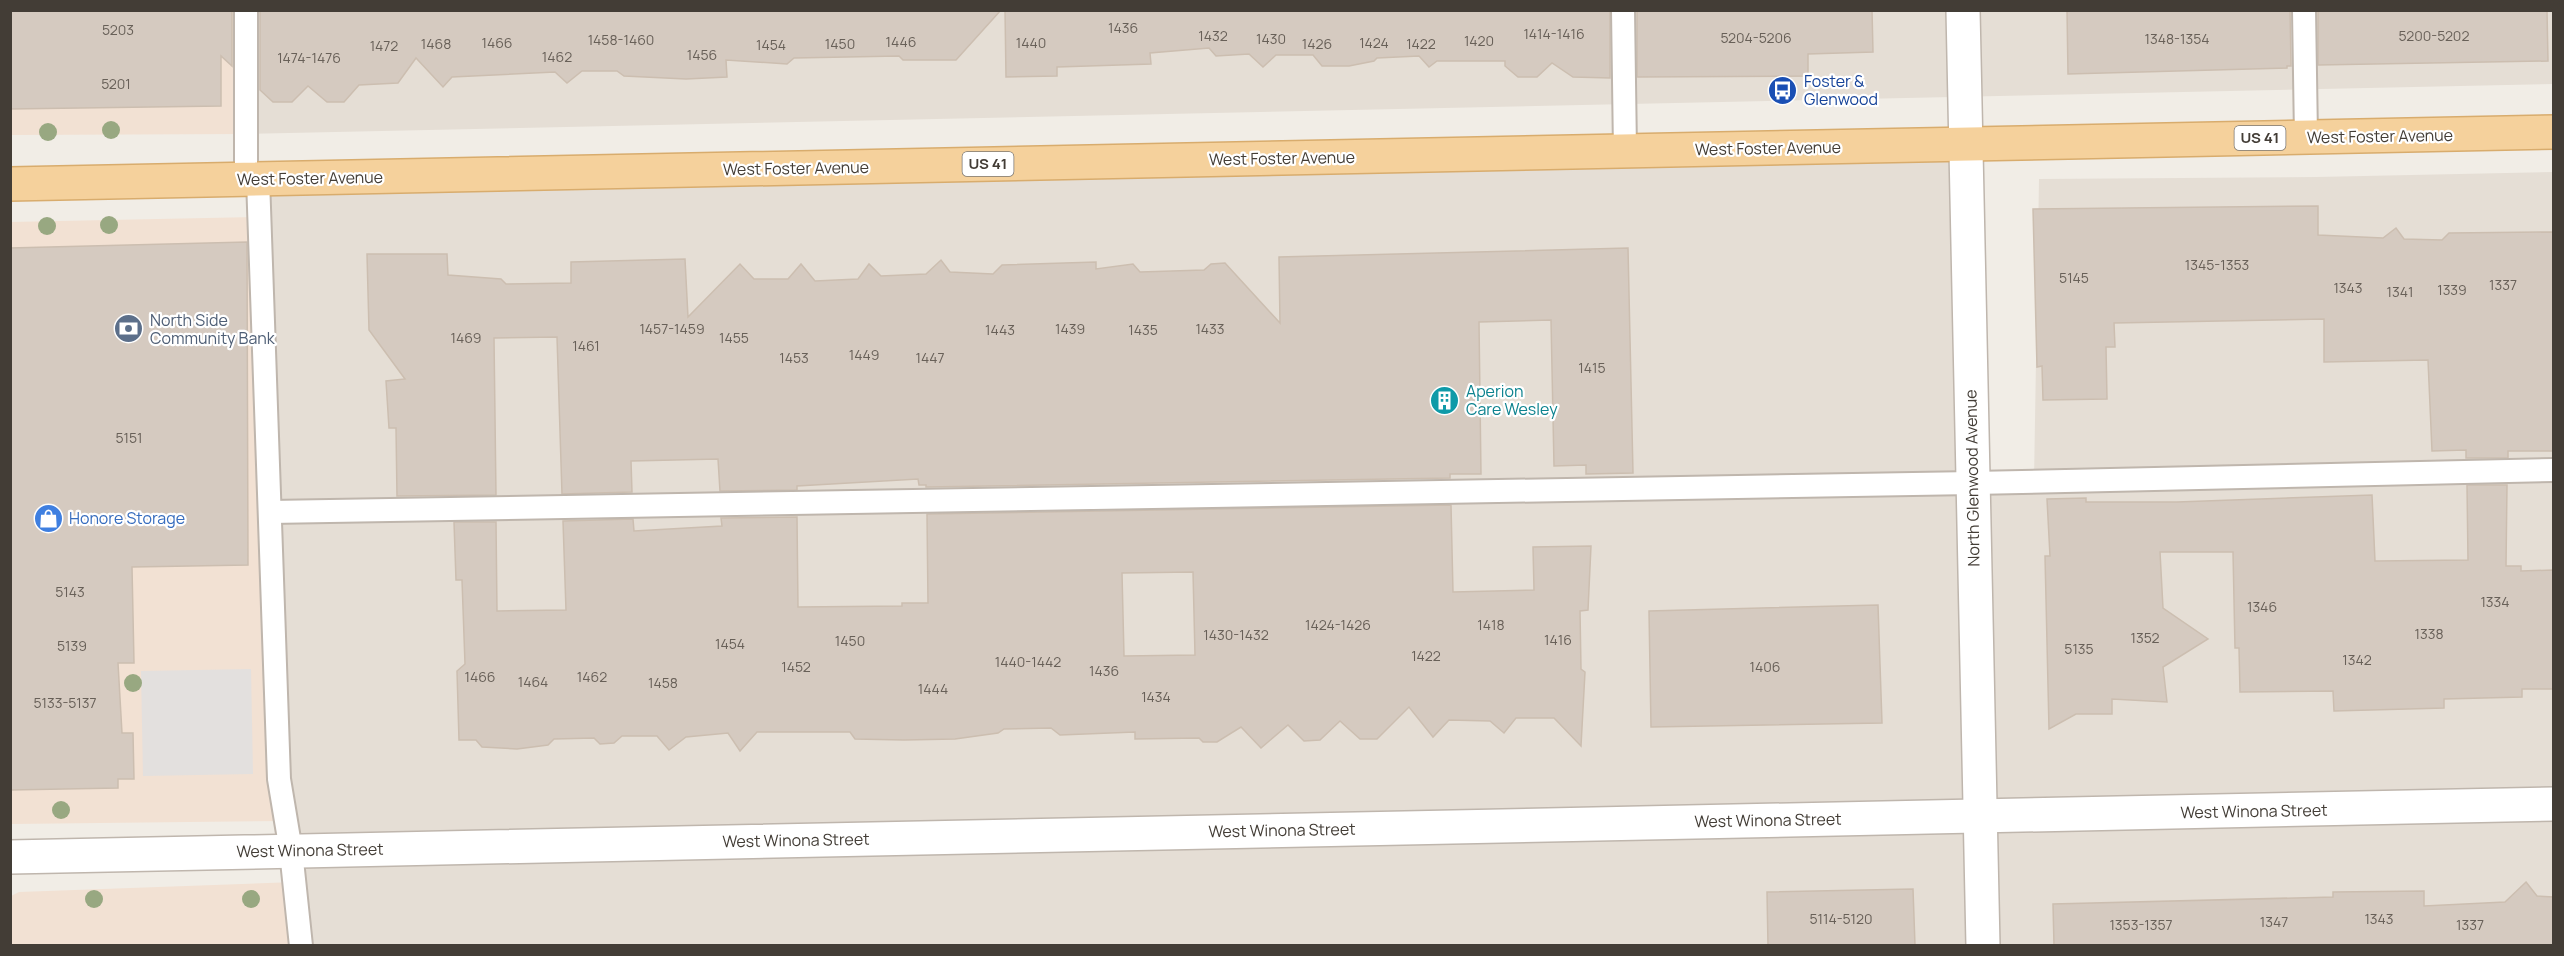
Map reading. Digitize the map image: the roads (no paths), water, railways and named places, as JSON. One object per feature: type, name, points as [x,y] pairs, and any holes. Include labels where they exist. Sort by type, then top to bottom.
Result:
[{"type":"main road","name":"West Foster Avenue","points":[[10,184],[2553,132]]},
{"type":"street","name":"North Glenwood Avenue","points":[[1963,10],[1983,945]]},
{"type":"street","name":"West Winona Street","points":[[10,857],[2553,804]]},
{"type":"lane","points":[[246,10],[252,179],[270,512],[279,779],[291,851],[301,945]]},
{"type":"lane","points":[[1623,10],[1625,152]]},
{"type":"lane","points":[[2304,10],[2306,137]]},
{"type":"lane","points":[[270,512],[1973,483],[2553,470]]},
{"type":"place","name":"Foster & Glenwood","points":[[1783,90]]},
{"type":"place","name":"North Side Community Bank","points":[[129,329]]},
{"type":"place","name":"Aperion Care Wesley","points":[[1445,400]]},
{"type":"place","name":"Honore Storage","points":[[48,518]]}]
